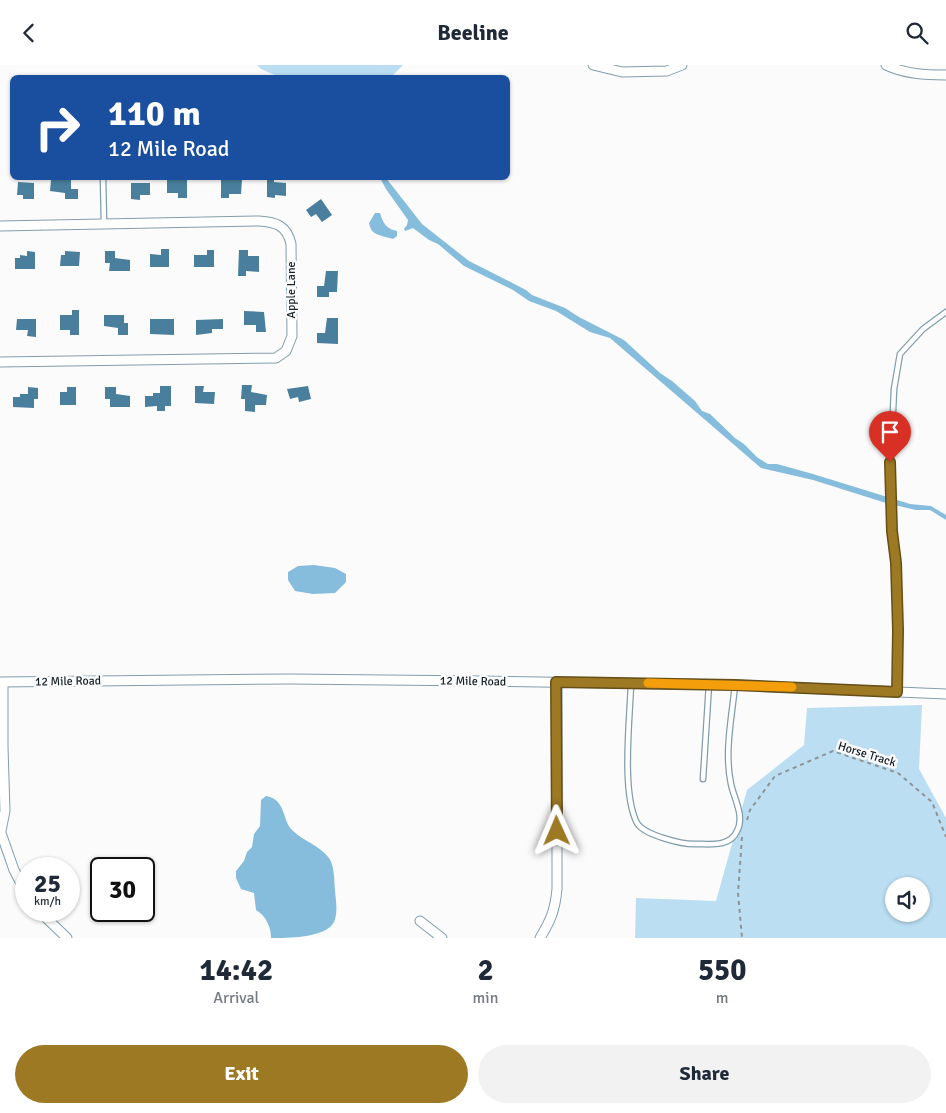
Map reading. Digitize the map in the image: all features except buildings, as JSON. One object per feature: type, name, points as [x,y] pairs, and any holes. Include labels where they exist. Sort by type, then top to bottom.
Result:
[{"type":"street","points":[[593,65],[622,72],[667,71],[682,65]]},
{"type":"street","points":[[886,65],[909,73],[946,75]]},
{"type":"street","name":"Apple Lane","points":[[0,225],[258,221],[279,223],[287,232],[291,244],[292,336],[286,351],[276,358],[265,359],[0,362]]},
{"type":"street","name":"12 Mile Road","points":[[2,682],[290,679],[556,682],[709,684],[946,694]]},
{"type":"street","points":[[2,682],[1,748],[6,811],[1,831],[15,872]]},
{"type":"street","points":[[540,938],[552,918],[556,904],[557,889],[556,682]]},
{"type":"street","points":[[420,921],[442,938]]},
{"type":"street","points":[[50,922],[67,938]]},
{"type":"lane","points":[[103,180],[104,224]]},
{"type":"lane","points":[[897,692],[896,563],[892,531],[890,477],[894,389],[900,354],[923,329],[946,312]]},
{"type":"lane","points":[[631,683],[627,775],[637,823],[642,829],[676,842],[692,844],[723,843],[733,838],[738,830],[740,819],[731,784],[729,766],[735,685]]},
{"type":"lane","points":[[703,779],[709,684]]},
{"type":"path","name":"Horse Track","points":[[745,825],[750,810],[775,776],[833,751],[898,773],[932,802],[946,837]]},
{"type":"path","points":[[742,938],[738,893],[743,832]]},
{"type":"shaded area","points":[[257,65],[403,65],[393,75],[274,75]]},
{"type":"shaded area","points":[[381,180],[388,180],[422,224],[469,261],[526,290],[532,295],[565,308],[624,340],[660,373],[695,401],[702,411],[710,414],[758,458],[768,464],[777,464],[813,474],[910,504],[931,506],[946,515],[946,520],[930,510],[916,510],[886,503],[813,480],[761,468],[610,338],[590,332],[556,311],[529,301],[513,290],[464,266],[438,244],[413,228],[405,231],[408,220]]},
{"type":"shaded area","points":[[375,213],[380,213],[386,225],[390,229],[397,231],[397,236],[393,239],[374,233],[369,223]]},
{"type":"shaded area","points":[[314,565],[335,568],[346,574],[346,582],[335,593],[313,594],[295,591],[288,580],[288,572],[298,566]]},
{"type":"shaded area","points":[[922,705],[919,769],[946,818],[946,938],[635,938],[636,898],[716,901],[747,790],[804,745],[807,708]]},
{"type":"shaded area","points":[[266,796],[277,801],[292,830],[321,850],[331,862],[334,874],[336,915],[330,927],[323,931],[306,936],[271,938],[267,922],[263,915],[256,910],[254,893],[241,889],[236,878],[236,871],[252,847],[254,834],[260,826],[261,800]]},
{"type":"slow traffic","points":[[648,683],[792,687]]},
{"type":"route","points":[[557,831],[556,682],[735,685],[897,692],[896,563],[892,531],[890,462]]}]
